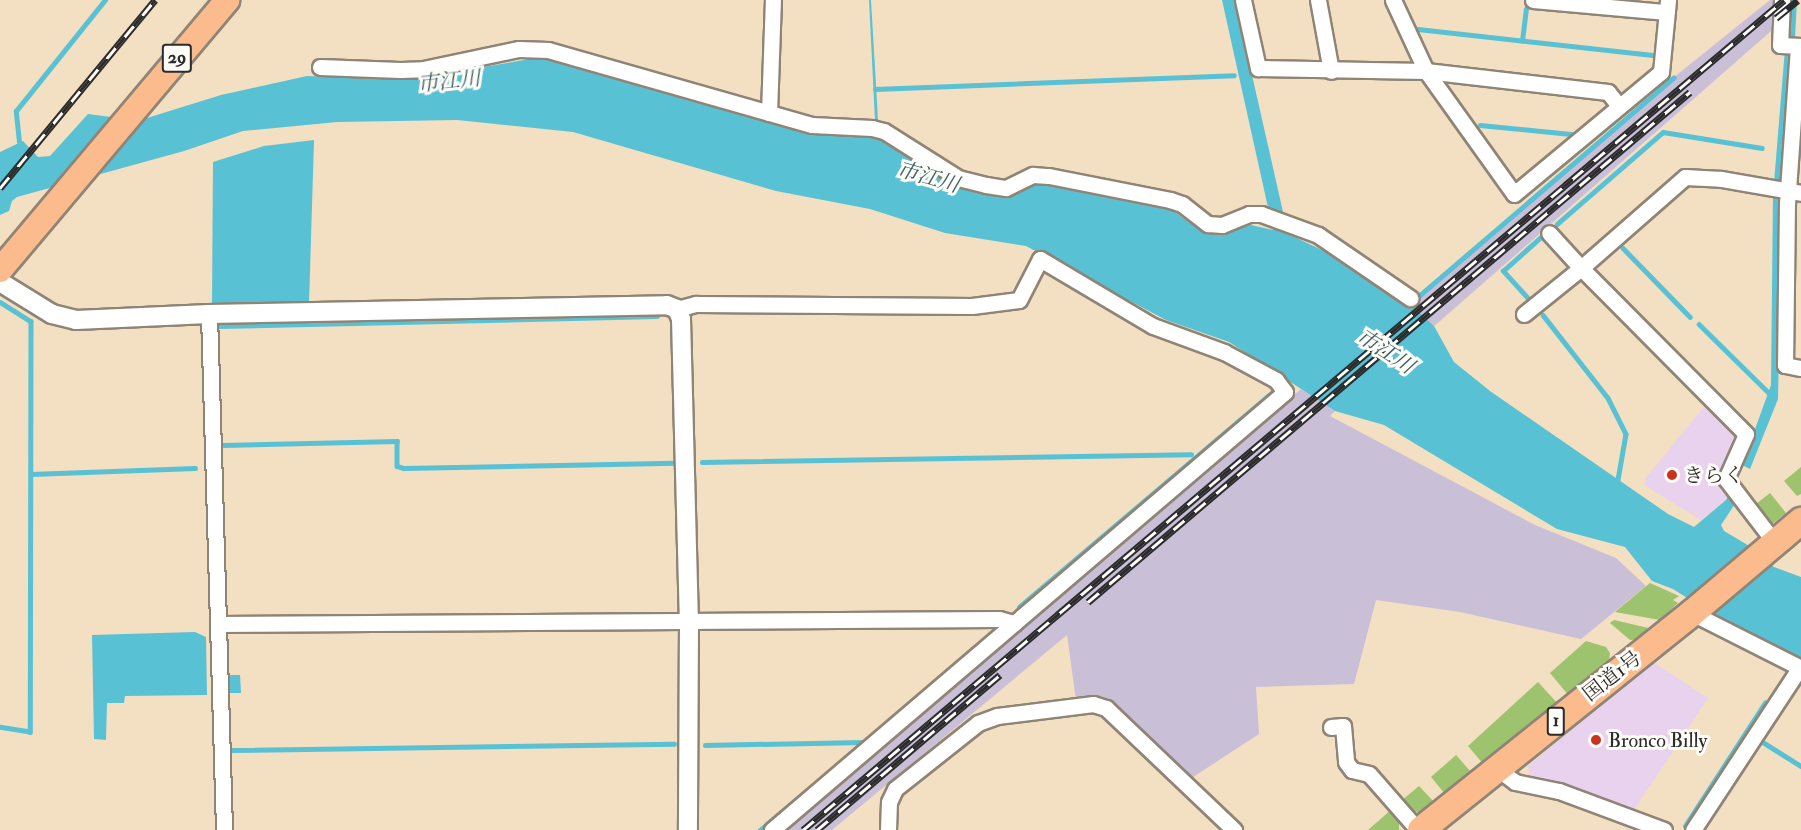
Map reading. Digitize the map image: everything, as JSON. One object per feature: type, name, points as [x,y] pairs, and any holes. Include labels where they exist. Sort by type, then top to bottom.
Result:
[{"type":"highway","name":"国道1号","points":[[1420,830],[1692,613],[1801,521]]},
{"type":"main road","name":"29","points":[[0,270],[226,0]]},
{"type":"street","points":[[769,113],[773,0]]},
{"type":"street","points":[[1243,0],[1258,68],[1426,71],[1608,92],[1619,106]]},
{"type":"street","points":[[1318,0],[1331,71]]},
{"type":"street","points":[[1394,0],[1426,71],[1514,194],[1661,72],[1667,6],[1533,0]]},
{"type":"street","points":[[1782,0],[1794,47],[1787,190],[1794,278],[1785,365],[1801,368]]},
{"type":"street","points":[[320,67],[423,69],[532,48],[812,125],[884,131],[958,178],[986,185],[1006,188],[1033,175],[1049,176],[1170,200],[1182,204],[1208,224],[1222,225],[1249,214],[1267,216],[1318,236],[1410,298]]},
{"type":"street","points":[[1524,314],[1581,268],[1685,177],[1787,190]]},
{"type":"street","points":[[1549,233],[1746,434],[1726,479],[1770,547]]},
{"type":"street","points":[[0,282],[52,314],[65,319],[667,305],[677,309],[696,304],[972,306],[1019,300],[1040,259],[1153,326],[1224,352],[1276,380],[1285,392],[772,830]]},
{"type":"street","points":[[677,309],[681,319],[689,622],[688,830]]},
{"type":"street","points":[[209,314],[224,830]]},
{"type":"street","points":[[1692,613],[1800,667],[1693,830]]},
{"type":"street","points":[[218,624],[999,619],[1014,623]]},
{"type":"street","points":[[888,830],[888,802],[895,789],[978,723],[997,716],[1093,704],[1106,708],[1234,830]]},
{"type":"street","points":[[1331,727],[1343,726],[1346,762],[1352,770],[1369,774],[1420,830]]},
{"type":"street","points":[[1496,768],[1515,782],[1559,791],[1664,830]]},
{"type":"shaded area","points":[[1770,0],[1789,0],[1787,17],[1440,321],[1434,326],[1410,304],[1673,78]]},
{"type":"shaded area","points":[[1301,389],[1335,411],[1330,416],[1535,525],[1616,558],[1646,586],[1581,639],[1460,612],[1376,600],[1354,684],[1256,687],[1259,734],[1190,779],[1101,696],[1076,700],[1067,635],[832,830],[782,830]]},
{"type":"shaded area","points":[[1707,403],[1728,425],[1735,438],[1720,481],[1730,492],[1726,500],[1701,520],[1646,486],[1645,479]]},
{"type":"shaded area","points":[[1653,662],[1708,698],[1634,810],[1558,782],[1530,776],[1528,766]]},
{"type":"green space","points":[[1801,467],[1801,494],[1797,496],[1784,481]]},
{"type":"green space","points":[[1770,493],[1786,513],[1772,524],[1756,504]]},
{"type":"green space","points":[[1650,583],[1679,596],[1673,600],[1678,603],[1660,620],[1615,612]]},
{"type":"green space","points":[[1614,620],[1653,629],[1641,639],[1630,640],[1610,623]]},
{"type":"green space","points":[[1586,641],[1606,647],[1610,653],[1609,661],[1605,668],[1569,696],[1550,673]]},
{"type":"green space","points":[[1538,682],[1559,705],[1484,765],[1468,746]]},
{"type":"green space","points":[[1456,755],[1471,772],[1445,794],[1431,777]]},
{"type":"green space","points":[[1419,786],[1434,802],[1424,811],[1417,812],[1409,810],[1401,801]]},
{"type":"green space","points":[[1392,809],[1399,817],[1399,830],[1368,830]]},
{"type":"water","points":[[869,0],[871,0],[878,120],[875,120]]},
{"type":"water","name":"市江川","points":[[1222,0],[1235,0],[1288,234],[1341,259],[1410,304],[1434,326],[1454,362],[1490,391],[1668,514],[1694,527],[1726,500],[1730,492],[1735,504],[1721,525],[1724,531],[1746,544],[1774,567],[1801,577],[1801,658],[1722,620],[1673,589],[1652,581],[1625,547],[1557,529],[1384,425],[1335,411],[1229,342],[1166,320],[1026,246],[945,233],[870,209],[776,191],[573,132],[457,120],[337,122],[243,131],[184,151],[17,197],[12,201],[9,211],[0,215],[0,152],[23,141],[38,157],[50,156],[88,114],[111,117],[115,128],[221,95],[307,76],[407,80],[542,57],[811,135],[865,136],[879,139],[953,182],[1029,184],[1044,182],[1172,210],[1198,229],[1217,233],[1251,225],[1273,230]]},
{"type":"water","points":[[1789,0],[1797,0],[1795,38],[1801,37],[1801,41],[1782,197],[1778,399],[1750,469],[1742,465],[1771,385],[1773,195]]},
{"type":"water","points":[[314,140],[309,304],[212,305],[213,162],[264,146]]},
{"type":"water","points":[[195,632],[206,637],[207,695],[125,696],[124,703],[107,703],[106,740],[94,739],[92,635]]},
{"type":"water","points":[[230,675],[240,675],[241,693],[230,693]]},
{"type":"waterway","points":[[19,142],[16,111],[105,0]]},
{"type":"waterway","points":[[1522,41],[1526,9]]},
{"type":"waterway","points":[[1418,29],[1655,55]]},
{"type":"waterway","points":[[875,89],[1234,75]]},
{"type":"waterway","points":[[1413,301],[1673,78]]},
{"type":"waterway","points":[[1480,125],[1571,134]]},
{"type":"waterway","points":[[1557,224],[1663,132],[1762,148]]},
{"type":"waterway","points":[[1532,303],[1503,271],[1542,236]]},
{"type":"waterway","points":[[1623,248],[1690,317]]},
{"type":"waterway","points":[[0,302],[31,321],[30,732],[0,727]]},
{"type":"waterway","points":[[1543,315],[1608,398],[1626,434],[1618,480]]},
{"type":"waterway","points":[[218,326],[657,316]]},
{"type":"waterway","points":[[1699,324],[1769,393]]},
{"type":"waterway","points":[[1019,607],[1275,390]]},
{"type":"waterway","points":[[222,445],[397,441],[397,466],[404,468],[675,463]]},
{"type":"waterway","points":[[702,462],[1191,454]]},
{"type":"waterway","points":[[31,474],[195,468]]},
{"type":"waterway","points":[[1685,826],[1765,703]]},
{"type":"waterway","points":[[1761,741],[1801,766]]},
{"type":"waterway","points":[[705,745],[864,742]]},
{"type":"waterway","points":[[230,750],[674,744]]},
{"type":"waterway","points":[[760,830],[804,793]]},
{"type":"railway","points":[[0,188],[155,0]]},
{"type":"railway","points":[[803,830],[1784,0]]},
{"type":"railway","points":[[1776,18],[1798,0]]},
{"type":"railway","points":[[1088,602],[1690,92]]},
{"type":"railway","points":[[817,830],[1000,675]]},
{"type":"place","name":"きらく","points":[[1672,475]]},
{"type":"place","name":"Bronco Billy","points":[[1596,740]]}]
